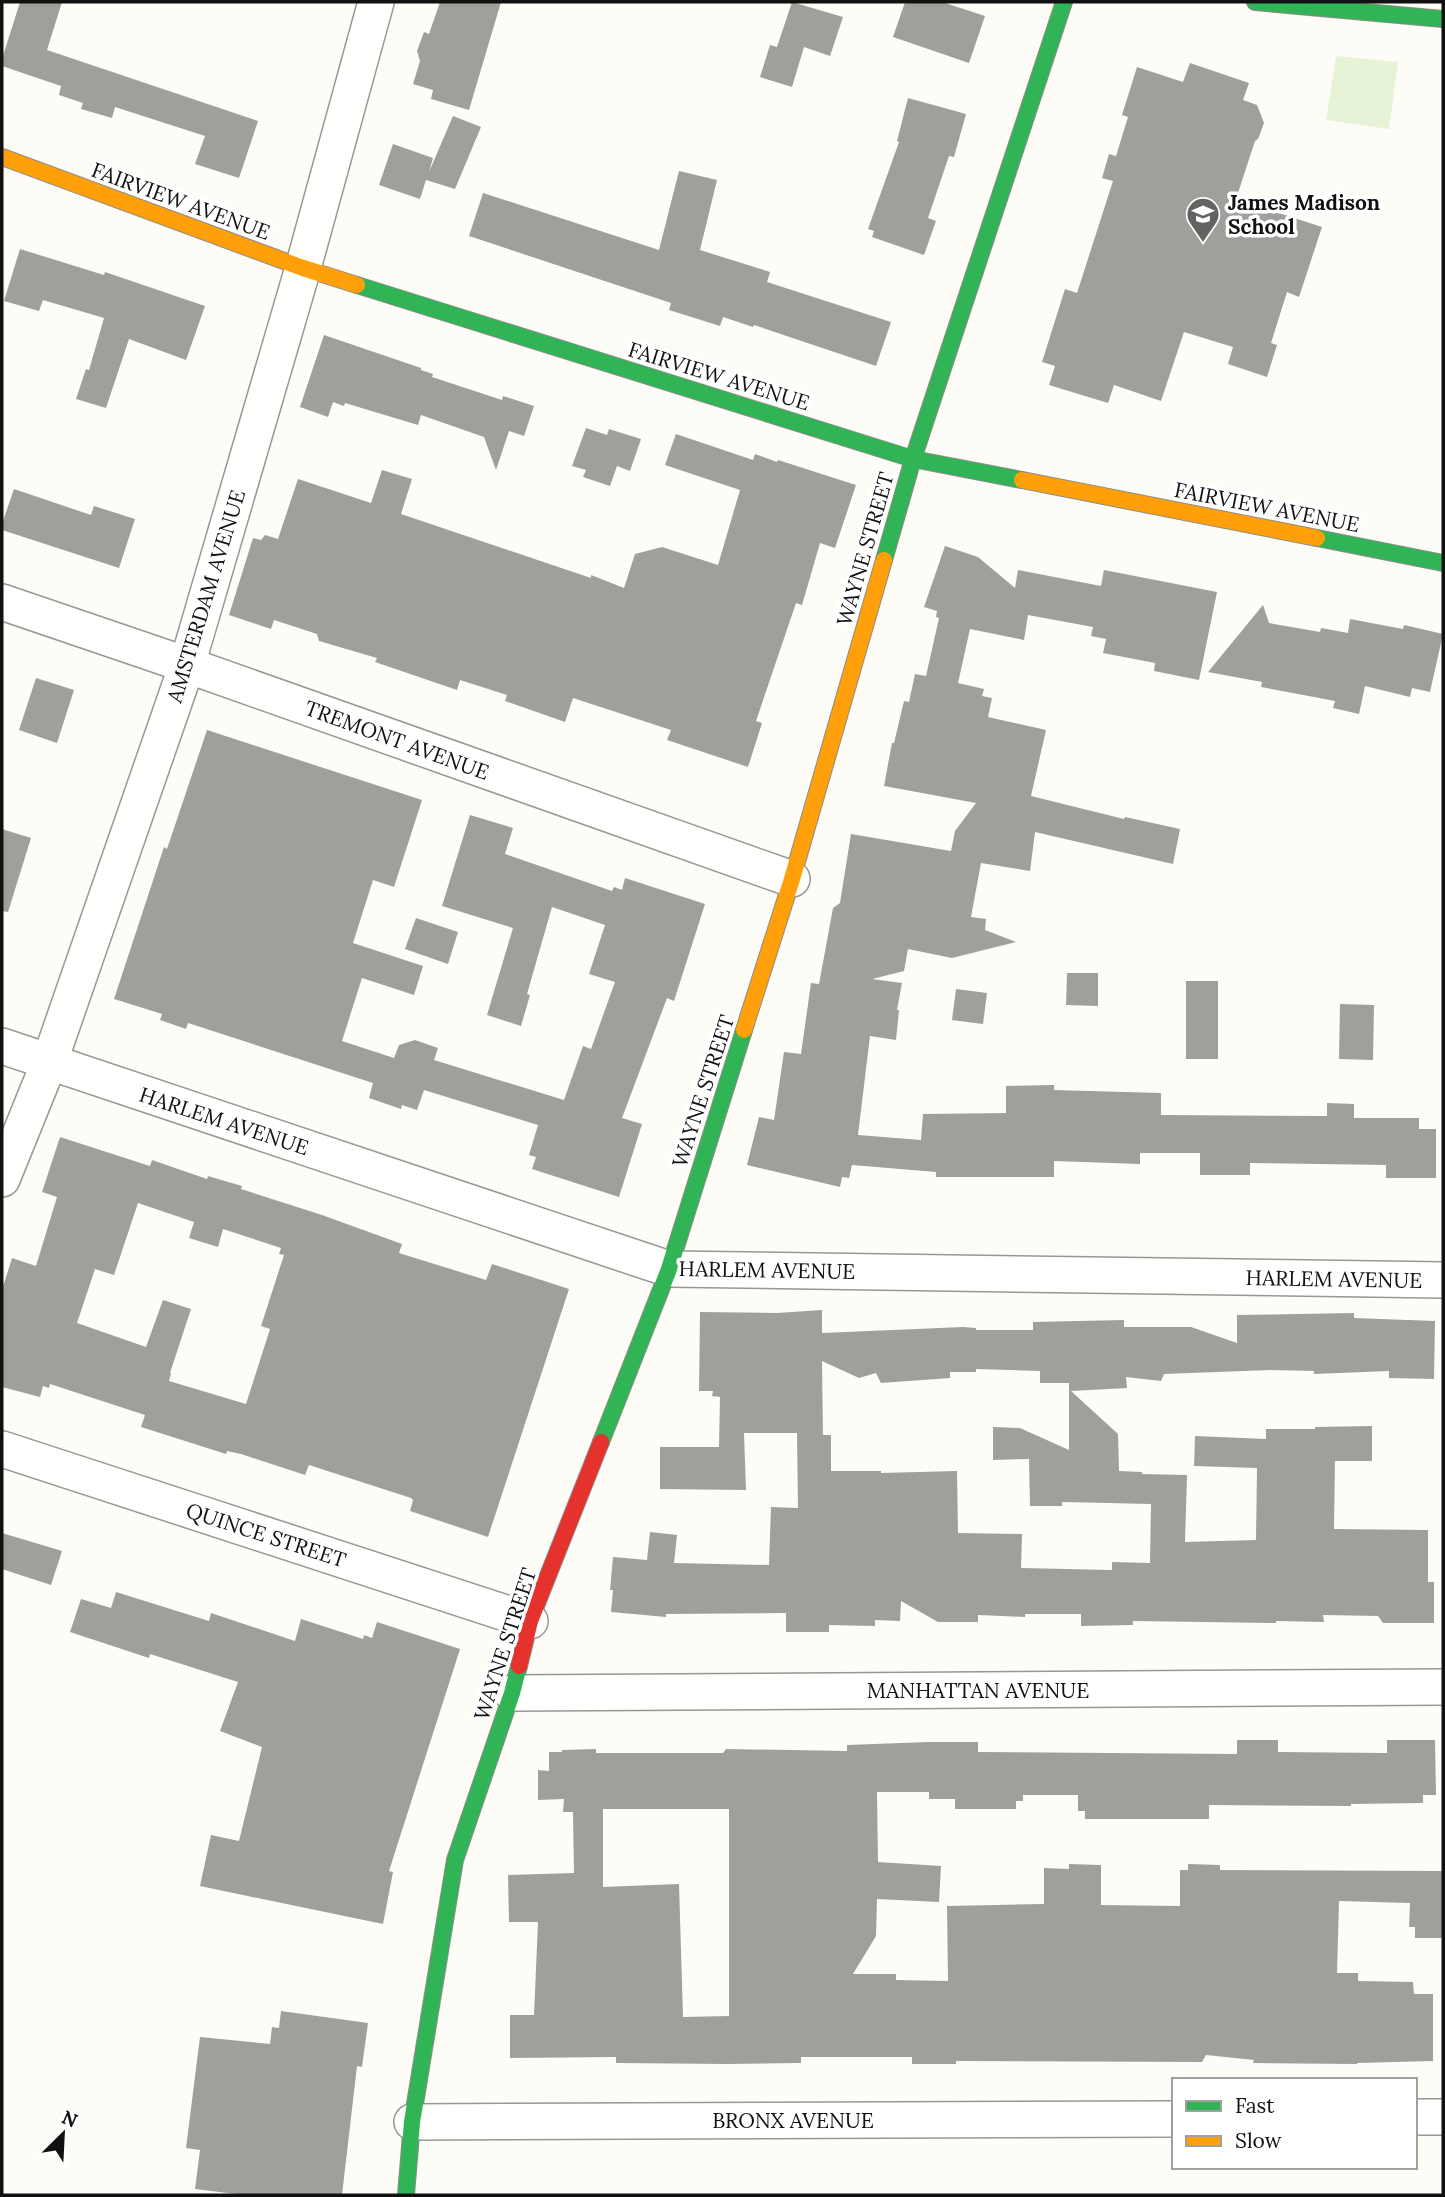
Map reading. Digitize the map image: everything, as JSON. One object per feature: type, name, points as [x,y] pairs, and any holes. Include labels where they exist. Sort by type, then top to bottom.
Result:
[{"type":"street","name":"AMSTERDAM AVENUE","points":[[2,1179],[50,1063],[187,665],[303,268],[376,2]]},
{"type":"street","name":"WAYNE STREET","points":[[406,2195],[412,2122],[455,1860],[512,1693],[530,1620],[669,1269],[792,879],[913,459],[1064,2]]},
{"type":"street","points":[[1255,2],[1443,19]]},
{"type":"street","name":"FAIRVIEW AVENUE","points":[[2,157],[303,268],[913,459],[1443,563]]},
{"type":"street","name":"TREMONT AVENUE","points":[[2,602],[792,879]]},
{"type":"street","name":"HARLEM AVENUE","points":[[2,1046],[669,1269],[1443,1280]]},
{"type":"street","name":"QUINCE STREET","points":[[2,1449],[530,1620]]},
{"type":"street","name":"MANHATTAN AVENUE","points":[[512,1693],[1443,1687]]},
{"type":"street","points":[[1417,2117],[1443,2117]]},
{"type":"street","name":"BRONX AVENUE","points":[[412,2122],[1172,2119]]},
{"type":"green space","points":[[1336,56],[1398,62],[1389,129],[1326,120]]},
{"type":"building","points":[[20,2],[62,2],[47,50],[258,121],[239,178],[195,164],[205,136],[115,107],[112,118],[81,109],[83,103],[59,95],[61,86],[2,66]]},
{"type":"building","points":[[440,2],[501,2],[469,110],[431,99],[433,90],[413,84],[420,61],[417,51],[424,32],[429,34]]},
{"type":"building","points":[[792,2],[843,17],[830,56],[804,47],[792,87],[760,77],[770,45],[777,47]]},
{"type":"building","points":[[905,2],[942,2],[985,16],[969,63],[893,37]]},
{"type":"building","points":[[1190,63],[1249,83],[1243,100],[1257,105],[1264,123],[1255,141],[1236,199],[1322,227],[1299,297],[1287,292],[1271,343],[1277,345],[1267,377],[1228,364],[1233,347],[1184,332],[1161,401],[1114,385],[1108,403],[1049,385],[1055,366],[1042,362],[1065,289],[1077,293],[1113,181],[1102,178],[1109,154],[1116,156],[1128,117],[1122,115],[1137,67],[1183,82]]},
{"type":"building","points":[[908,98],[966,114],[954,157],[949,156],[928,218],[936,221],[924,255],[872,237],[874,231],[868,229],[899,142],[897,141]]},
{"type":"building","points":[[453,116],[481,127],[455,189],[426,180],[420,199],[379,185],[393,144],[433,158],[429,172]]},
{"type":"building","points":[[679,171],[717,180],[700,250],[770,272],[767,282],[891,322],[876,366],[754,325],[753,327],[723,317],[720,326],[669,310],[671,303],[469,236],[483,193],[659,250]]},
{"type":"building","points":[[20,249],[104,275],[105,272],[205,306],[186,360],[129,339],[106,408],[76,399],[86,369],[89,370],[104,318],[43,300],[39,311],[4,301]]},
{"type":"building","points":[[324,335],[421,368],[433,374],[432,377],[502,400],[503,396],[534,406],[524,436],[509,431],[496,470],[484,437],[421,415],[418,425],[345,403],[344,406],[333,402],[328,417],[300,407]]},
{"type":"building","points":[[586,428],[607,435],[609,429],[641,439],[630,471],[617,466],[610,486],[583,477],[586,470],[572,466]]},
{"type":"building","points":[[676,434],[753,460],[755,454],[856,485],[835,548],[820,543],[802,605],[796,603],[756,721],[762,723],[748,767],[667,740],[671,730],[573,698],[565,722],[505,701],[507,695],[460,680],[457,690],[375,662],[377,658],[319,641],[317,634],[274,620],[271,629],[229,615],[253,538],[261,540],[265,535],[278,539],[298,479],[371,503],[382,470],[412,479],[401,514],[624,588],[635,554],[662,547],[718,565],[740,490],[665,465]]},
{"type":"building","points":[[14,489],[91,515],[94,506],[135,519],[119,568],[2,530]]},
{"type":"building","points":[[945,546],[978,557],[1015,588],[1018,570],[1101,586],[1104,570],[1217,592],[1199,680],[1154,671],[1155,663],[1103,653],[1106,639],[1091,636],[1093,627],[1028,615],[1024,640],[970,629],[958,683],[984,689],[982,696],[992,698],[988,717],[1046,730],[1031,796],[1124,819],[1125,817],[1180,829],[1173,864],[1035,832],[1030,871],[981,863],[971,917],[986,919],[985,930],[1016,942],[952,958],[908,949],[904,971],[872,979],[902,983],[897,1010],[896,1040],[870,1036],[858,1135],[921,1140],[923,1114],[1006,1113],[1006,1086],[1054,1085],[1054,1090],[1161,1093],[1161,1115],[1327,1116],[1327,1103],[1354,1104],[1354,1118],[1419,1118],[1419,1129],[1436,1129],[1436,1178],[1386,1178],[1386,1165],[1250,1163],[1250,1175],[1200,1175],[1200,1153],[1140,1153],[1140,1164],[1054,1161],[1054,1177],[936,1177],[936,1172],[852,1165],[849,1178],[842,1177],[840,1187],[747,1165],[759,1117],[774,1120],[784,1052],[801,1054],[811,983],[819,984],[833,908],[840,903],[851,834],[951,851],[955,831],[976,803],[884,786],[904,701],[909,702],[915,674],[926,676],[939,618],[936,617],[937,611],[924,607]]},
{"type":"building","points":[[1263,605],[1269,623],[1320,632],[1321,628],[1348,633],[1350,619],[1403,629],[1404,625],[1443,634],[1430,692],[1412,688],[1410,697],[1365,686],[1359,714],[1333,708],[1335,701],[1261,687],[1262,682],[1208,672]]},
{"type":"building","points":[[36,678],[74,690],[57,743],[19,730]]},
{"type":"building","points":[[207,730],[422,800],[394,887],[373,880],[353,943],[423,966],[414,995],[362,978],[342,1041],[394,1058],[399,1045],[415,1040],[438,1048],[434,1060],[564,1100],[583,1046],[591,1049],[615,982],[589,974],[605,925],[552,907],[527,994],[530,995],[521,1026],[487,1015],[513,928],[442,906],[470,815],[513,828],[505,854],[612,891],[614,887],[622,890],[625,878],[705,904],[674,1001],[667,998],[622,1118],[642,1124],[619,1197],[532,1169],[536,1157],[529,1155],[538,1125],[424,1090],[417,1110],[402,1105],[401,1109],[369,1098],[373,1083],[188,1023],[186,1029],[160,1020],[162,1014],[114,999],[164,847],[167,849]]},
{"type":"building","points":[[2,829],[31,838],[8,912],[2,911]]},
{"type":"building","points":[[416,918],[458,932],[448,964],[405,949]]},
{"type":"building","points":[[1067,973],[1098,973],[1098,1006],[1066,1005]]},
{"type":"building","points":[[1186,981],[1218,981],[1218,1059],[1186,1059]]},
{"type":"building","points":[[956,989],[987,993],[983,1024],[952,1020]]},
{"type":"building","points":[[1340,1004],[1374,1005],[1373,1060],[1339,1059]]},
{"type":"building","points":[[60,1137],[150,1166],[152,1160],[207,1179],[208,1176],[242,1186],[241,1189],[402,1244],[399,1253],[486,1280],[492,1264],[569,1289],[488,1537],[410,1511],[413,1500],[411,1498],[309,1465],[305,1475],[241,1454],[227,1451],[226,1454],[141,1427],[145,1415],[50,1384],[49,1388],[43,1386],[40,1397],[2,1387],[2,1290],[12,1258],[36,1266],[57,1197],[42,1192]],"holes":[[[138,1203],[194,1222],[189,1238],[218,1247],[223,1229],[281,1248],[279,1254],[284,1255],[261,1326],[270,1329],[246,1404],[169,1381],[191,1309],[163,1300],[146,1347],[77,1323],[95,1269],[114,1275]]]},
{"type":"building","points":[[822,1310],[822,1333],[963,1327],[976,1330],[1033,1330],[1033,1322],[1124,1320],[1124,1327],[1191,1327],[1237,1343],[1237,1315],[1354,1313],[1354,1318],[1435,1321],[1434,1379],[1389,1378],[1389,1371],[1314,1374],[1314,1371],[1270,1370],[1164,1374],[1161,1381],[1126,1377],[1127,1388],[1071,1391],[1118,1434],[1119,1471],[1187,1475],[1185,1542],[1256,1540],[1257,1468],[1194,1466],[1195,1436],[1266,1439],[1266,1429],[1372,1426],[1372,1461],[1335,1461],[1334,1529],[1428,1530],[1428,1582],[1434,1582],[1434,1623],[1383,1623],[1378,1616],[1323,1615],[1324,1622],[1133,1621],[1133,1625],[1081,1626],[1081,1614],[1025,1614],[1025,1617],[978,1615],[978,1622],[938,1622],[901,1601],[900,1621],[875,1620],[875,1626],[829,1625],[829,1632],[786,1632],[786,1613],[666,1614],[666,1617],[611,1612],[613,1557],[647,1560],[650,1532],[677,1535],[674,1563],[769,1565],[771,1507],[798,1508],[797,1433],[744,1433],[746,1490],[660,1489],[660,1447],[719,1447],[720,1397],[712,1396],[713,1391],[699,1391],[700,1312],[777,1313]],"holes":[[[822,1361],[859,1378],[876,1373],[881,1383],[950,1378],[950,1372],[976,1372],[976,1369],[1040,1371],[1040,1383],[1069,1383],[1069,1450],[1020,1428],[993,1427],[993,1460],[1029,1459],[1030,1506],[1062,1506],[1062,1502],[1151,1504],[1150,1563],[1112,1562],[1112,1570],[1021,1568],[1022,1534],[958,1533],[957,1471],[831,1471],[831,1435],[823,1435]]]},
{"type":"building","points":[[2,1533],[62,1551],[51,1585],[2,1569]]},
{"type":"building","points":[[116,1592],[209,1621],[211,1613],[295,1641],[301,1619],[363,1639],[364,1635],[372,1638],[377,1622],[460,1649],[389,1871],[393,1872],[383,1924],[200,1886],[211,1835],[239,1841],[262,1747],[220,1731],[238,1682],[150,1654],[149,1658],[70,1632],[81,1599],[111,1608]]},
{"type":"building","points":[[1237,1740],[1278,1740],[1278,1752],[1387,1753],[1387,1740],[1435,1740],[1436,1795],[1423,1795],[1423,1803],[1351,1806],[1209,1805],[1209,1819],[1085,1819],[1085,1811],[1078,1811],[1078,1795],[1023,1795],[1023,1801],[1016,1801],[1016,1809],[955,1809],[955,1799],[929,1799],[929,1792],[877,1792],[878,1862],[941,1866],[939,1902],[877,1899],[876,1936],[853,1974],[896,1974],[896,1980],[948,1981],[947,1906],[1044,1904],[1044,1868],[1069,1869],[1069,1864],[1101,1865],[1101,1905],[1180,1906],[1180,1870],[1188,1870],[1188,1864],[1220,1865],[1220,1870],[1443,1871],[1443,1938],[1415,1938],[1415,1927],[1409,1927],[1410,1903],[1339,1901],[1337,1973],[1358,1973],[1358,1981],[1413,1982],[1414,1994],[1433,1994],[1433,2061],[1357,2064],[1253,2063],[1254,2060],[1206,2055],[1202,2062],[956,2061],[956,2064],[912,2064],[912,2057],[801,2057],[801,2063],[727,2064],[616,2063],[616,2057],[510,2058],[510,2015],[534,2015],[538,1922],[509,1922],[508,1875],[574,1873],[573,1812],[563,1812],[564,1799],[538,1800],[538,1770],[549,1771],[549,1752],[596,1749],[596,1753],[723,1753],[726,1749],[847,1751],[847,1745],[978,1742],[978,1752],[1237,1754]],"holes":[[[603,1809],[729,1809],[729,2016],[683,2017],[679,1884],[603,1887]]]},
{"type":"building","points":[[281,2011],[368,2023],[362,2067],[357,2066],[342,2195],[244,2195],[195,2189],[200,2150],[186,2148],[200,2037],[270,2044],[272,2027],[279,2028]]},
{"type":"traffic: fast","points":[[884,560],[913,459],[1064,2]]},
{"type":"traffic: fast","points":[[1255,2],[1443,19]]},
{"type":"traffic: fast","points":[[357,285],[913,459],[1022,480]]},
{"type":"traffic: fast","points":[[1317,538],[1443,563]]},
{"type":"traffic: fast","points":[[601,1442],[669,1269],[744,1030]]},
{"type":"traffic: fast","points":[[406,2195],[412,2122],[455,1860],[519,1666]]},
{"type":"traffic: slow","points":[[2,157],[303,268],[357,285]]},
{"type":"traffic: slow","points":[[1022,480],[1317,538]]},
{"type":"traffic: slow","points":[[744,1030],[792,879],[884,560]]},
{"type":"traffic: jam","points":[[519,1666],[530,1621],[601,1442]]},
{"type":"place","name":"James Madison School","points":[[1203,244]]}]
